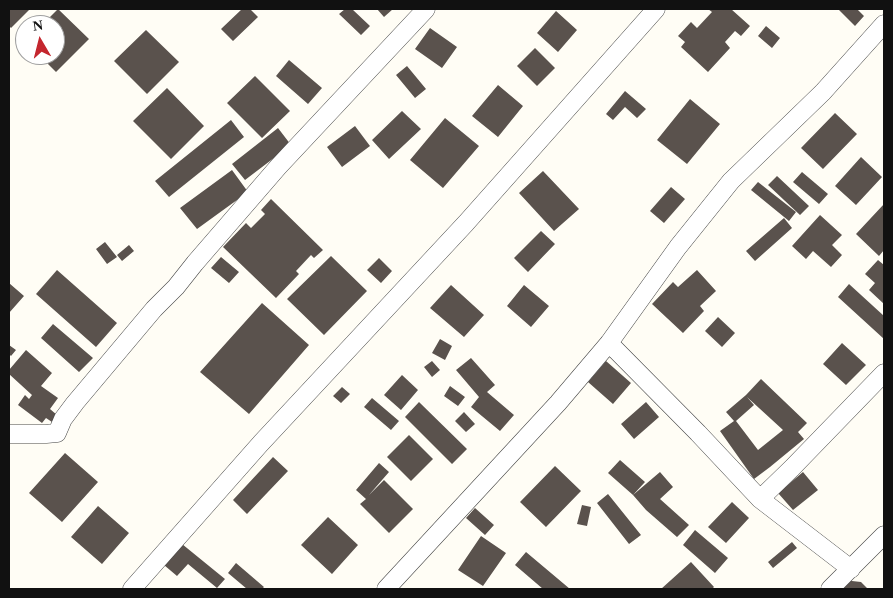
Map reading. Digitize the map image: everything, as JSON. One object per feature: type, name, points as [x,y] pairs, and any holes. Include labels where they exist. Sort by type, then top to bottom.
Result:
[{"type":"street","points":[[9,434],[57,433],[62,419],[154,309],[176,287],[278,167],[426,9]]},
{"type":"street","points":[[132,589],[261,443],[466,223],[656,9]]},
{"type":"street","points":[[386,589],[558,403],[608,343],[678,247],[731,181],[822,92],[884,24]]},
{"type":"street","points":[[608,343],[698,433],[760,499],[850,569]]},
{"type":"street","points":[[760,499],[857,403],[884,373]]},
{"type":"street","points":[[830,589],[884,534]]},
{"type":"building","points":[[9,9],[30,9],[24,15],[15,15],[15,24],[11,28],[9,26]]},
{"type":"building","points":[[58,9],[64,15],[52,15]]},
{"type":"building","points":[[242,9],[250,9],[258,17],[233,41],[221,29]]},
{"type":"building","points":[[345,9],[352,9],[370,26],[361,35],[339,14]]},
{"type":"building","points":[[377,9],[393,9],[384,17]]},
{"type":"building","points":[[708,9],[731,9],[750,26],[741,36],[735,31],[725,42],[730,48],[708,72],[681,47],[685,42],[678,36],[691,22],[697,28],[712,12]]},
{"type":"building","points":[[838,9],[857,9],[864,16],[855,26]]},
{"type":"building","points":[[556,11],[577,30],[558,52],[537,33]]},
{"type":"building","points":[[65,16],[89,39],[65,63]]},
{"type":"building","points":[[766,26],[780,38],[772,48],[758,36]]},
{"type":"building","points":[[430,28],[457,47],[442,68],[415,49]]},
{"type":"building","points":[[146,30],[179,62],[147,94],[114,61]]},
{"type":"building","points":[[535,48],[555,68],[537,86],[517,66]]},
{"type":"building","points":[[289,60],[322,88],[308,104],[276,76]]},
{"type":"building","points":[[49,65],[63,65],[56,72]]},
{"type":"building","points":[[407,66],[426,89],[415,98],[396,75]]},
{"type":"building","points":[[255,76],[290,111],[262,138],[227,103]]},
{"type":"building","points":[[498,85],[523,106],[498,137],[472,116]]},
{"type":"building","points":[[167,88],[204,126],[171,159],[133,121]]},
{"type":"building","points":[[625,91],[646,109],[637,118],[625,107],[613,120],[606,114]]},
{"type":"building","points":[[690,99],[720,124],[687,164],[657,140]]},
{"type":"building","points":[[402,111],[421,129],[389,159],[372,140]]},
{"type":"building","points":[[835,113],[857,134],[823,169],[801,148]]},
{"type":"building","points":[[445,118],[479,146],[443,188],[410,160]]},
{"type":"building","points":[[231,120],[244,137],[169,197],[155,181]]},
{"type":"building","points":[[355,126],[370,146],[342,167],[327,147]]},
{"type":"building","points":[[278,128],[291,145],[245,180],[232,164]]},
{"type":"building","points":[[861,157],[882,177],[856,205],[835,186]]},
{"type":"building","points":[[232,170],[248,192],[197,229],[180,208]]},
{"type":"building","points":[[543,171],[579,209],[554,231],[519,193]]},
{"type":"building","points":[[802,172],[828,194],[819,204],[793,182]]},
{"type":"building","points":[[777,176],[809,206],[800,215],[768,185]]},
{"type":"building","points":[[758,182],[796,212],[789,221],[751,190]]},
{"type":"building","points":[[671,187],[685,199],[664,223],[650,211]]},
{"type":"building","points":[[271,199],[323,250],[314,258],[311,255],[296,271],[299,274],[276,298],[223,247],[246,223],[251,228],[265,214],[261,210]]},
{"type":"building","points":[[884,204],[884,250],[879,256],[856,234]]},
{"type":"building","points":[[820,215],[842,235],[832,245],[842,255],[831,267],[813,251],[806,259],[792,246]]},
{"type":"building","points":[[784,218],[792,228],[755,261],[746,251]]},
{"type":"building","points":[[541,231],[555,244],[528,272],[514,258]]},
{"type":"building","points":[[105,242],[117,257],[107,264],[96,249]]},
{"type":"building","points":[[129,245],[134,251],[122,261],[117,255]]},
{"type":"building","points":[[331,256],[367,291],[324,335],[287,299]]},
{"type":"building","points":[[221,257],[239,272],[229,283],[211,268]]},
{"type":"building","points":[[379,258],[392,271],[381,283],[367,270]]},
{"type":"building","points":[[878,260],[884,265],[884,304],[869,290],[875,283],[865,274]]},
{"type":"building","points":[[57,270],[117,323],[96,347],[36,294]]},
{"type":"building","points":[[697,270],[716,291],[700,306],[704,311],[683,333],[652,304],[673,282],[678,287]]},
{"type":"building","points":[[9,283],[24,296],[9,313]]},
{"type":"building","points":[[849,284],[884,316],[884,339],[838,297]]},
{"type":"building","points":[[451,285],[484,315],[464,337],[430,308]]},
{"type":"building","points":[[524,285],[549,306],[531,327],[507,306]]},
{"type":"building","points":[[262,303],[309,345],[249,414],[200,372]]},
{"type":"building","points":[[718,317],[735,333],[722,347],[705,331]]},
{"type":"building","points":[[53,324],[93,358],[79,372],[41,338]]},
{"type":"building","points":[[440,339],[452,346],[445,360],[432,353]]},
{"type":"building","points":[[842,343],[866,365],[846,385],[823,364]]},
{"type":"building","points":[[9,345],[16,350],[11,356],[9,354]]},
{"type":"building","points":[[26,350],[52,373],[41,386],[58,398],[50,409],[57,415],[52,422],[46,418],[42,423],[18,405],[25,395],[29,399],[32,395],[9,374],[9,370]]},
{"type":"building","points":[[471,358],[495,385],[487,392],[514,415],[500,431],[471,407],[479,397],[456,370]]},
{"type":"building","points":[[432,361],[440,370],[432,377],[424,367]]},
{"type":"building","points":[[606,361],[631,383],[613,404],[588,382]]},
{"type":"building","points":[[402,375],[418,390],[401,410],[384,395]]},
{"type":"building","points":[[761,379],[807,423],[798,432],[804,439],[754,479],[720,431],[734,421],[726,412]],"holes":[[[747,397],[783,430],[758,450],[736,421],[754,405]]]},
{"type":"building","points":[[450,386],[465,397],[458,406],[444,396]]},
{"type":"building","points":[[342,387],[350,394],[341,403],[333,396]]},
{"type":"building","points":[[372,398],[399,421],[391,430],[364,407]]},
{"type":"building","points":[[419,402],[467,449],[452,464],[405,417]]},
{"type":"building","points":[[646,402],[659,417],[634,439],[621,424]]},
{"type":"building","points":[[464,412],[475,424],[466,432],[455,421]]},
{"type":"building","points":[[409,435],[433,459],[411,481],[387,457]]},
{"type":"building","points":[[65,453],[98,482],[62,522],[29,493]]},
{"type":"building","points":[[273,457],[288,471],[247,514],[233,500]]},
{"type":"building","points":[[620,460],[645,482],[633,495],[608,473]]},
{"type":"building","points":[[379,463],[389,472],[369,495],[384,480],[413,509],[389,533],[360,504],[366,499],[356,490]]},
{"type":"building","points":[[555,466],[581,491],[546,527],[520,502]]},
{"type":"building","points":[[660,472],[673,487],[660,499],[689,525],[677,537],[646,510],[633,495]]},
{"type":"building","points":[[803,472],[818,490],[793,510],[778,493]]},
{"type":"building","points":[[608,494],[641,535],[629,544],[597,503]]},
{"type":"building","points":[[732,502],[749,518],[726,543],[708,527]]},
{"type":"building","points":[[582,505],[591,507],[587,526],[577,524]]},
{"type":"building","points":[[98,506],[129,533],[102,564],[71,537]]},
{"type":"building","points":[[475,508],[494,525],[485,535],[466,518]]},
{"type":"building","points":[[328,517],[358,545],[332,574],[301,545]]},
{"type":"building","points":[[695,530],[728,558],[715,573],[683,545]]},
{"type":"building","points":[[481,536],[506,553],[483,586],[458,570]]},
{"type":"building","points":[[792,542],[797,548],[773,568],[768,562]]},
{"type":"building","points":[[182,544],[225,579],[217,588],[188,564],[177,576],[164,565]]},
{"type":"building","points":[[526,552],[570,589],[543,589],[515,565]]},
{"type":"building","points":[[691,562],[714,587],[712,589],[661,589]]},
{"type":"building","points":[[236,563],[264,587],[262,589],[247,589],[228,573]]},
{"type":"building","points":[[843,580],[861,582],[868,589],[833,589]]}]
